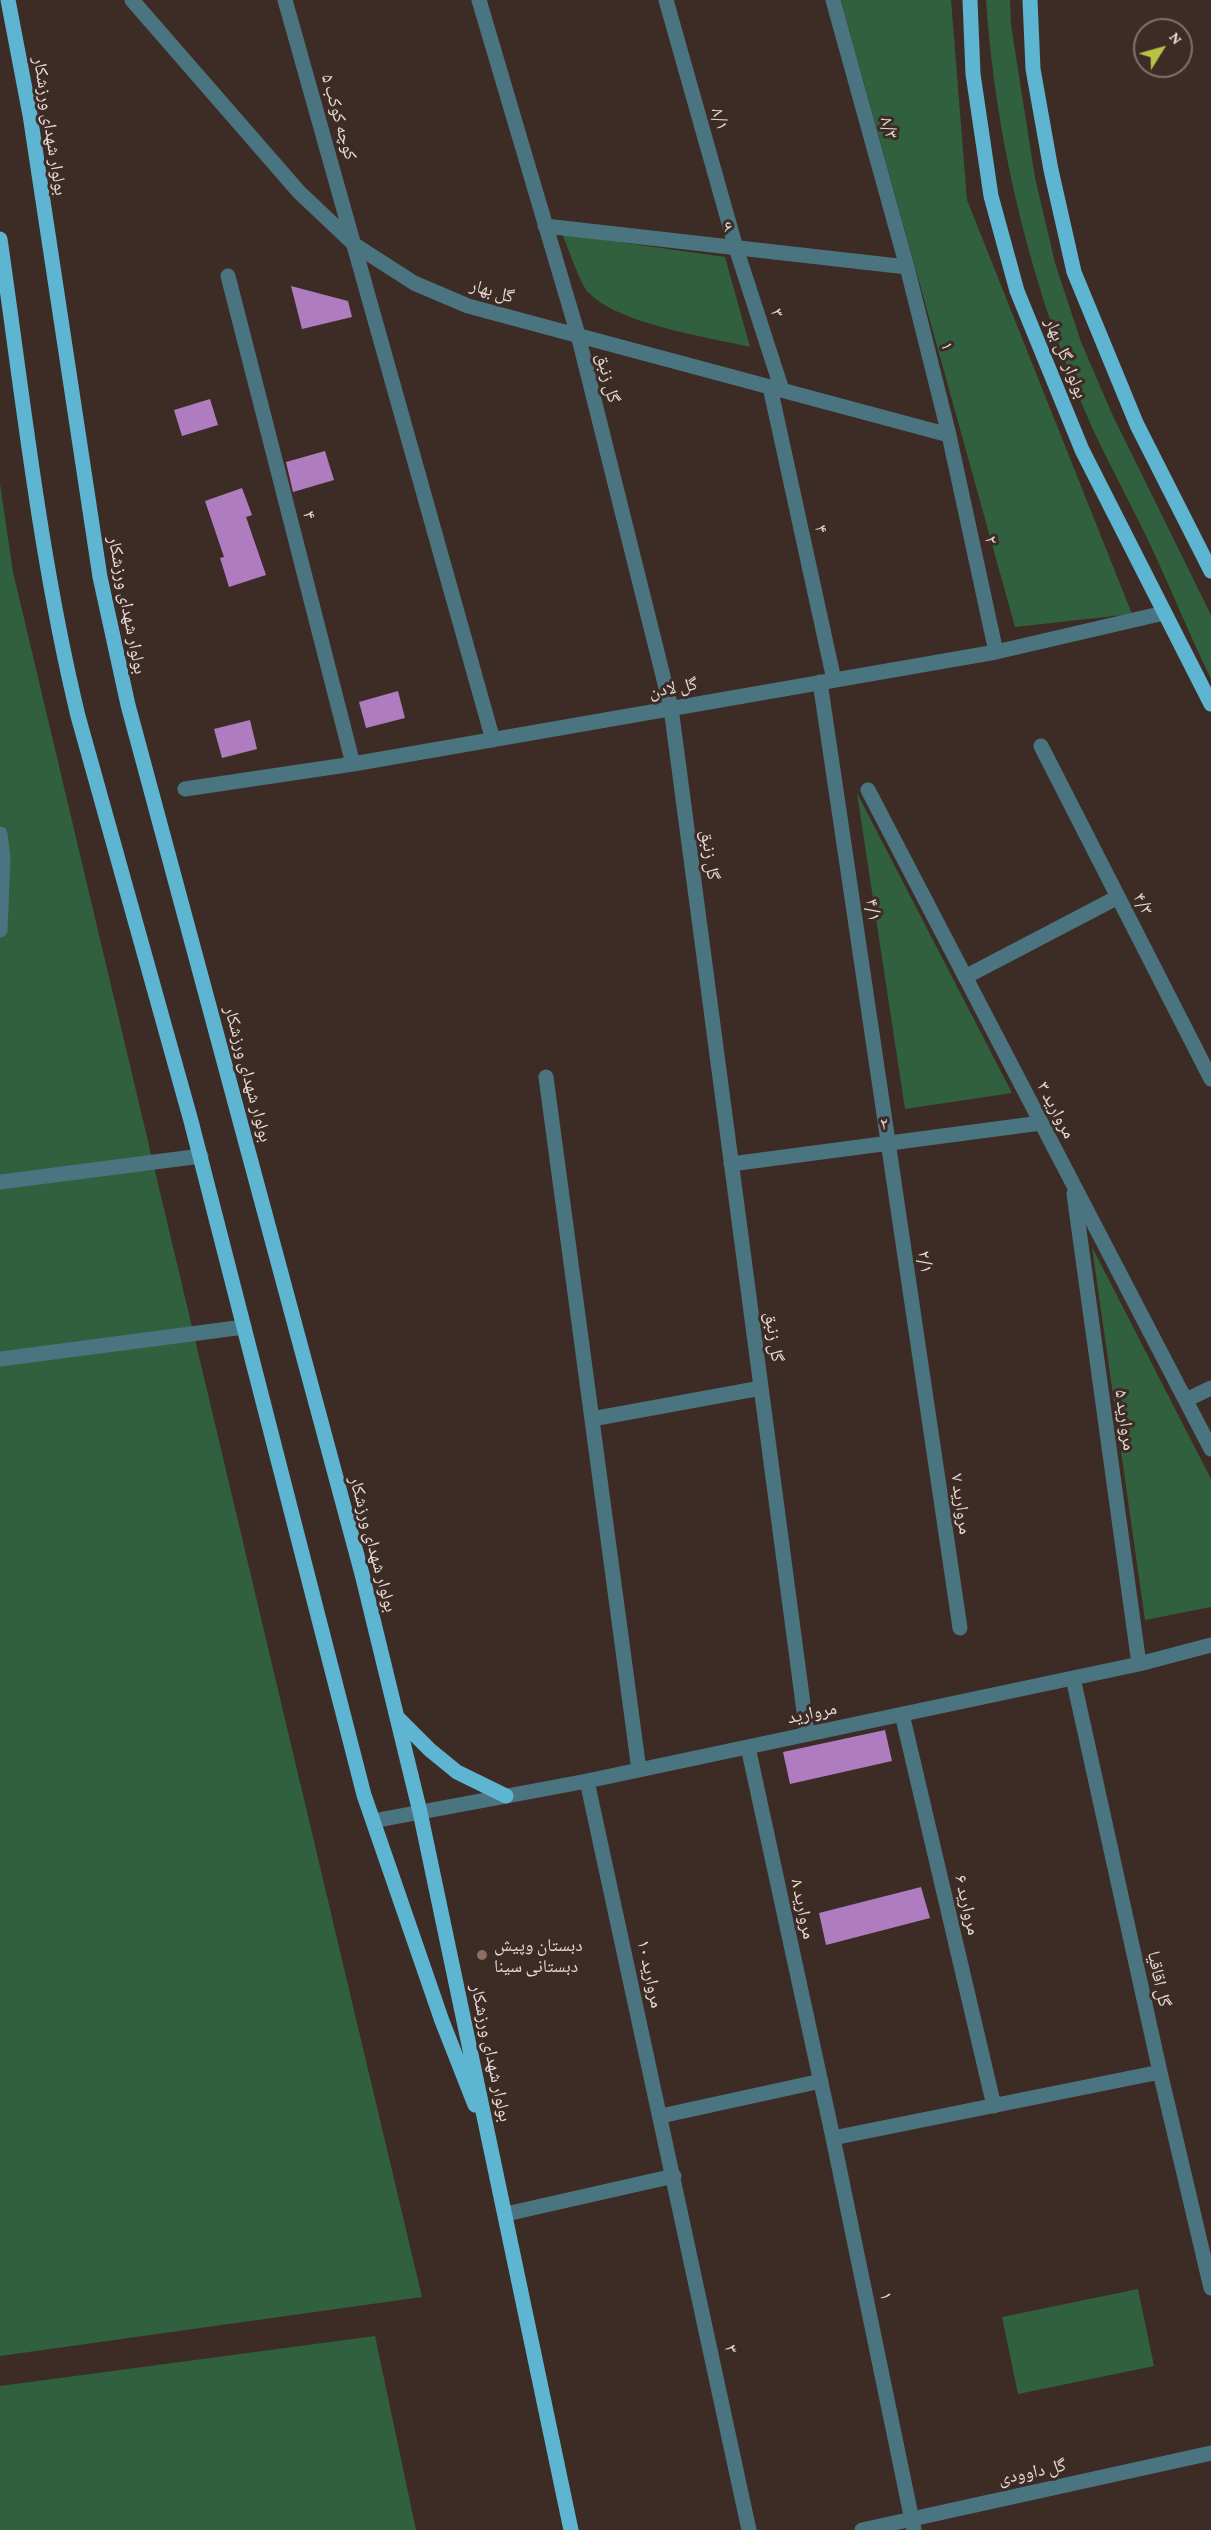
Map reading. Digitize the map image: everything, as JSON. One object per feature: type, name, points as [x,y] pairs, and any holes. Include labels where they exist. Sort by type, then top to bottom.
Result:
[{"type":"main road","name":"بولوار شهدای ورزشکار","points":[[8,0],[30,115],[100,578],[128,705],[362,1574],[420,1812],[572,2530]]},
{"type":"main road","name":"بولوار گل بهار","points":[[970,0],[973,74],[991,196],[1017,291],[1082,450],[1211,704]]},
{"type":"main road","points":[[1030,0],[1033,69],[1051,170],[1074,272],[1137,425],[1211,571]]},
{"type":"main road","name":"بولوار شهدای ورزشکار","points":[[0,239],[35,493],[62,651],[78,716],[201,1156],[364,1795],[442,2021],[492,2150]]},
{"type":"main road","points":[[396,1716],[430,1750],[457,1772],[506,1796]]},
{"type":"street","name":"گل بهار","points":[[132,0],[299,192],[355,245],[414,283],[468,306],[949,435]]},
{"type":"street","name":"کوچه کوکب ۵","points":[[285,0],[493,740]]},
{"type":"street","name":"گل زنبق","points":[[479,0],[578,335],[671,708],[807,1734]]},
{"type":"street","name":"۸/۱","points":[[666,0],[736,248]]},
{"type":"street","name":"۸/۳","points":[[833,0],[907,267]]},
{"type":"street","name":"۶","points":[[546,226],[907,267]]},
{"type":"street","name":"۳","points":[[736,248],[776,389]]},
{"type":"street","name":"۱","points":[[907,267],[949,435]]},
{"type":"street","name":"۴","points":[[228,276],[353,764]]},
{"type":"street","name":"۴","points":[[776,389],[827,681]]},
{"type":"street","name":"۲","points":[[949,435],[996,652]]},
{"type":"street","name":"گل لادن","points":[[185,789],[353,764],[996,652],[1164,612]]},
{"type":"street","name":"۴/۱","points":[[827,681],[888,1143]]},
{"type":"street","name":"۴/۳","points":[[1041,746],[1211,1079]]},
{"type":"street","name":"مروارید ۳","points":[[868,790],[1211,1449]]},
{"type":"street","points":[[0,834],[3,859],[0,930]]},
{"type":"street","points":[[965,977],[1118,897]]},
{"type":"street","points":[[546,1077],[639,1770]]},
{"type":"street","name":"۲","points":[[731,1164],[1041,1123]]},
{"type":"street","name":"۲/۱","points":[[888,1143],[924,1386]]},
{"type":"street","points":[[0,1182],[201,1156]]},
{"type":"street","name":"مروارید ۵","points":[[1072,1182],[1139,1664]]},
{"type":"street","points":[[0,1359],[244,1327]]},
{"type":"street","name":"مروارید ۷","points":[[924,1386],[960,1628]]},
{"type":"street","points":[[592,1419],[761,1388]]},
{"type":"street","points":[[1186,1400],[1211,1388]]},
{"type":"street","name":"مروارید","points":[[373,1821],[639,1770],[1139,1664],[1211,1645]]},
{"type":"street","name":"گل اقاقیا","points":[[1073,1678],[1160,2072],[1211,2288]]},
{"type":"street","name":"مروارید ۶","points":[[902,1714],[994,2106]]},
{"type":"street","name":"مروارید ۸","points":[[748,1747],[821,2080]]},
{"type":"street","name":"مروارید ۱۰","points":[[587,1780],[674,2176]]},
{"type":"street","points":[[833,2138],[1160,2072]]},
{"type":"street","name":"۱","points":[[821,2080],[913,2525]]},
{"type":"street","points":[[661,2116],[821,2080]]},
{"type":"street","name":"۳","points":[[674,2176],[749,2530]]},
{"type":"street","points":[[506,2214],[674,2176]]},
{"type":"street","name":"گل داوودی","points":[[862,2530],[913,2525],[1211,2453]]},
{"type":"green space","points":[[841,0],[951,0],[967,200],[1132,614],[1015,627]]},
{"type":"green space","points":[[986,0],[1010,0],[1011,25],[1035,178],[1055,263],[1081,342],[1112,414],[1211,615],[1211,679],[1147,539],[1091,425],[1051,323],[1034,270],[1008,163],[998,109]]},
{"type":"green space","points":[[562,234],[725,257],[750,347],[665,328],[621,313],[603,304],[586,289]]},
{"type":"green space","points":[[0,484],[13,572],[422,2297],[0,2356]]},
{"type":"green space","points":[[857,793],[1012,1093],[905,1109]]},
{"type":"green space","points":[[1092,1247],[1211,1479],[1211,1607],[1145,1620]]},
{"type":"green space","points":[[1138,2289],[1154,2366],[1018,2394],[1002,2317]]},
{"type":"green space","points":[[375,2336],[416,2530],[0,2530],[0,2386]]},
{"type":"building","points":[[291,286],[348,301],[352,317],[302,329]]},
{"type":"building","points":[[210,399],[218,425],[182,436],[174,410]]},
{"type":"building","points":[[325,451],[334,480],[293,492],[286,462]]},
{"type":"building","points":[[242,488],[252,515],[246,517],[266,575],[229,587],[220,558],[224,557],[205,501]]},
{"type":"building","points":[[398,691],[405,718],[366,728],[359,702]]},
{"type":"building","points":[[250,720],[257,749],[222,758],[214,729]]},
{"type":"building","points":[[885,1730],[892,1761],[790,1784],[783,1752]]},
{"type":"building","points":[[921,1887],[930,1918],[826,1945],[819,1913]]},
{"type":"place","name":"دبستان وپیش دبستانی سینا","points":[[482,1955]]}]
